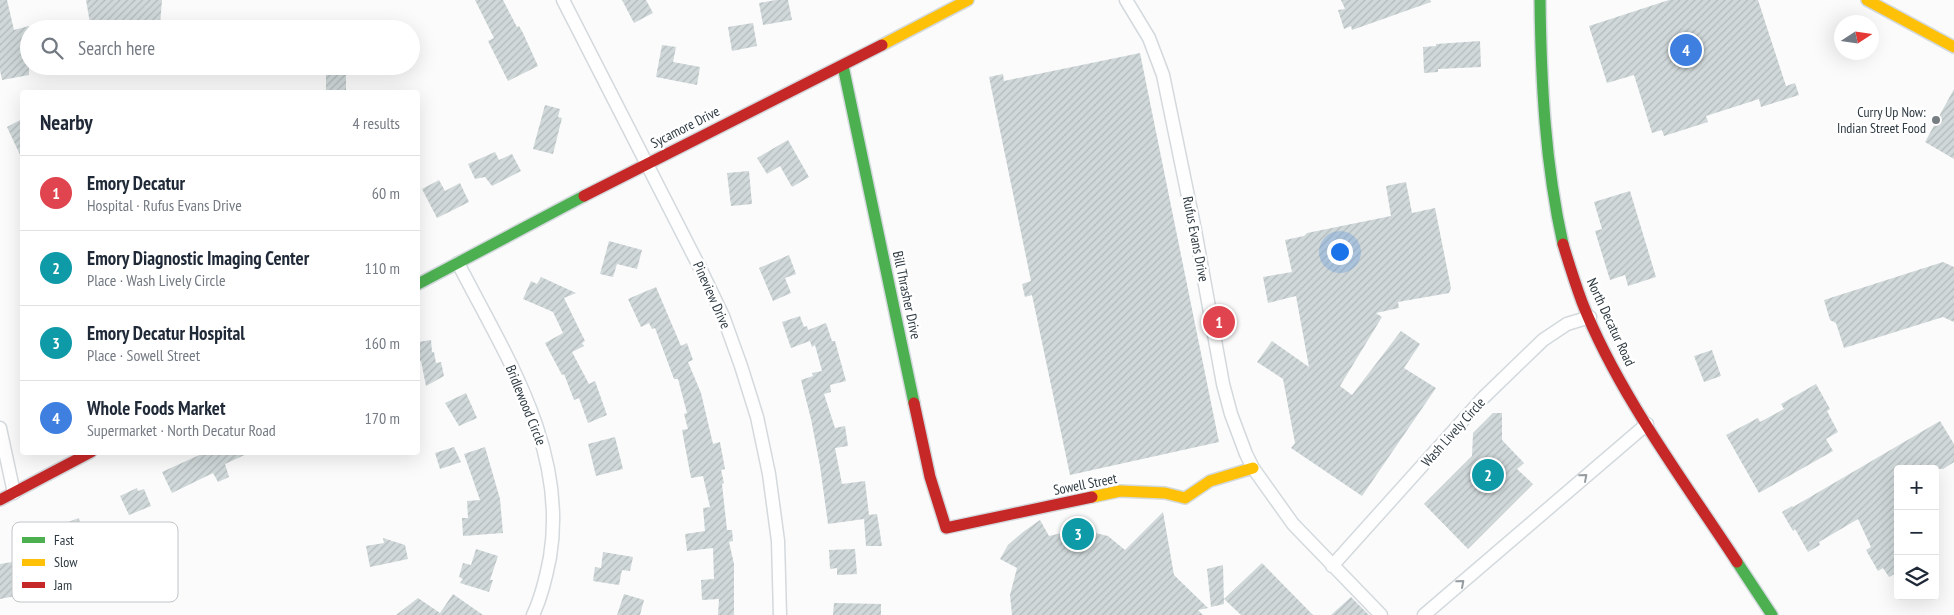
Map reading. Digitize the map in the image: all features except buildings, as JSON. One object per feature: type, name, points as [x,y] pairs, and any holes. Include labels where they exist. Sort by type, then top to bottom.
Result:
[{"type":"street","name":"Pineview Drive","points":[[563,0],[648,163],[723,316],[757,417],[769,474],[778,541],[780,615]]},
{"type":"street","name":"Sycamore Drive","points":[[420,283],[648,163],[843,66],[968,0]]},
{"type":"street","name":"Rufus Evans Drive","points":[[1126,0],[1149,38],[1163,75],[1195,230],[1223,384],[1231,414],[1253,468],[1293,524],[1381,615]]},
{"type":"street","name":"North Decatur Road","points":[[1540,0],[1545,123],[1553,196],[1574,278],[1590,318],[1612,363],[1647,424],[1772,615]]},
{"type":"street","points":[[1867,0],[1954,47]]},
{"type":"street","name":"Bill Thrasher Drive","points":[[843,66],[930,477],[946,528]]},
{"type":"street","name":"Bridlewood Circle","points":[[458,263],[518,381],[543,444],[554,513],[546,582],[533,615]]},
{"type":"street","name":"Wash Lively Circle","points":[[1332,566],[1483,398],[1543,340],[1563,326],[1590,318]]},
{"type":"street","points":[[1424,615],[1647,424]]},
{"type":"street","points":[[0,428],[14,493]]},
{"type":"street","points":[[0,500],[85,455]]},
{"type":"street","name":"Sowell Street","points":[[946,528],[1120,491],[1165,493],[1185,498],[1210,481],[1253,468]]},
{"type":"traffic: fast","points":[[1540,0],[1545,123],[1552,184],[1563,244]]},
{"type":"traffic: fast","points":[[843,66],[914,403]]},
{"type":"traffic: fast","points":[[420,283],[584,196]]},
{"type":"traffic: fast","points":[[1737,562],[1772,615]]},
{"type":"traffic: slow","points":[[882,45],[968,0]]},
{"type":"traffic: slow","points":[[1867,0],[1954,47]]},
{"type":"traffic: slow","points":[[1092,497],[1120,491],[1165,493],[1185,498],[1210,481],[1253,468]]},
{"type":"traffic: jam","points":[[584,196],[882,45]]},
{"type":"traffic: jam","points":[[1563,244],[1582,302],[1597,336],[1632,402],[1737,562]]},
{"type":"traffic: jam","points":[[914,403],[930,477],[946,528],[1092,497]]},
{"type":"traffic: jam","points":[[0,500],[85,455]]},
{"type":"place","name":"Whole Foods Market","points":[[1686,50]]},
{"type":"place","name":"Curry Up Now: Indian Street Food","points":[[1936,120]]},
{"type":"place","name":"Emory Decatur","points":[[1219,322]]},
{"type":"place","name":"Emory Diagnostic Imaging Center","points":[[1488,475]]},
{"type":"place","name":"Emory Decatur Hospital","points":[[1078,534]]}]
